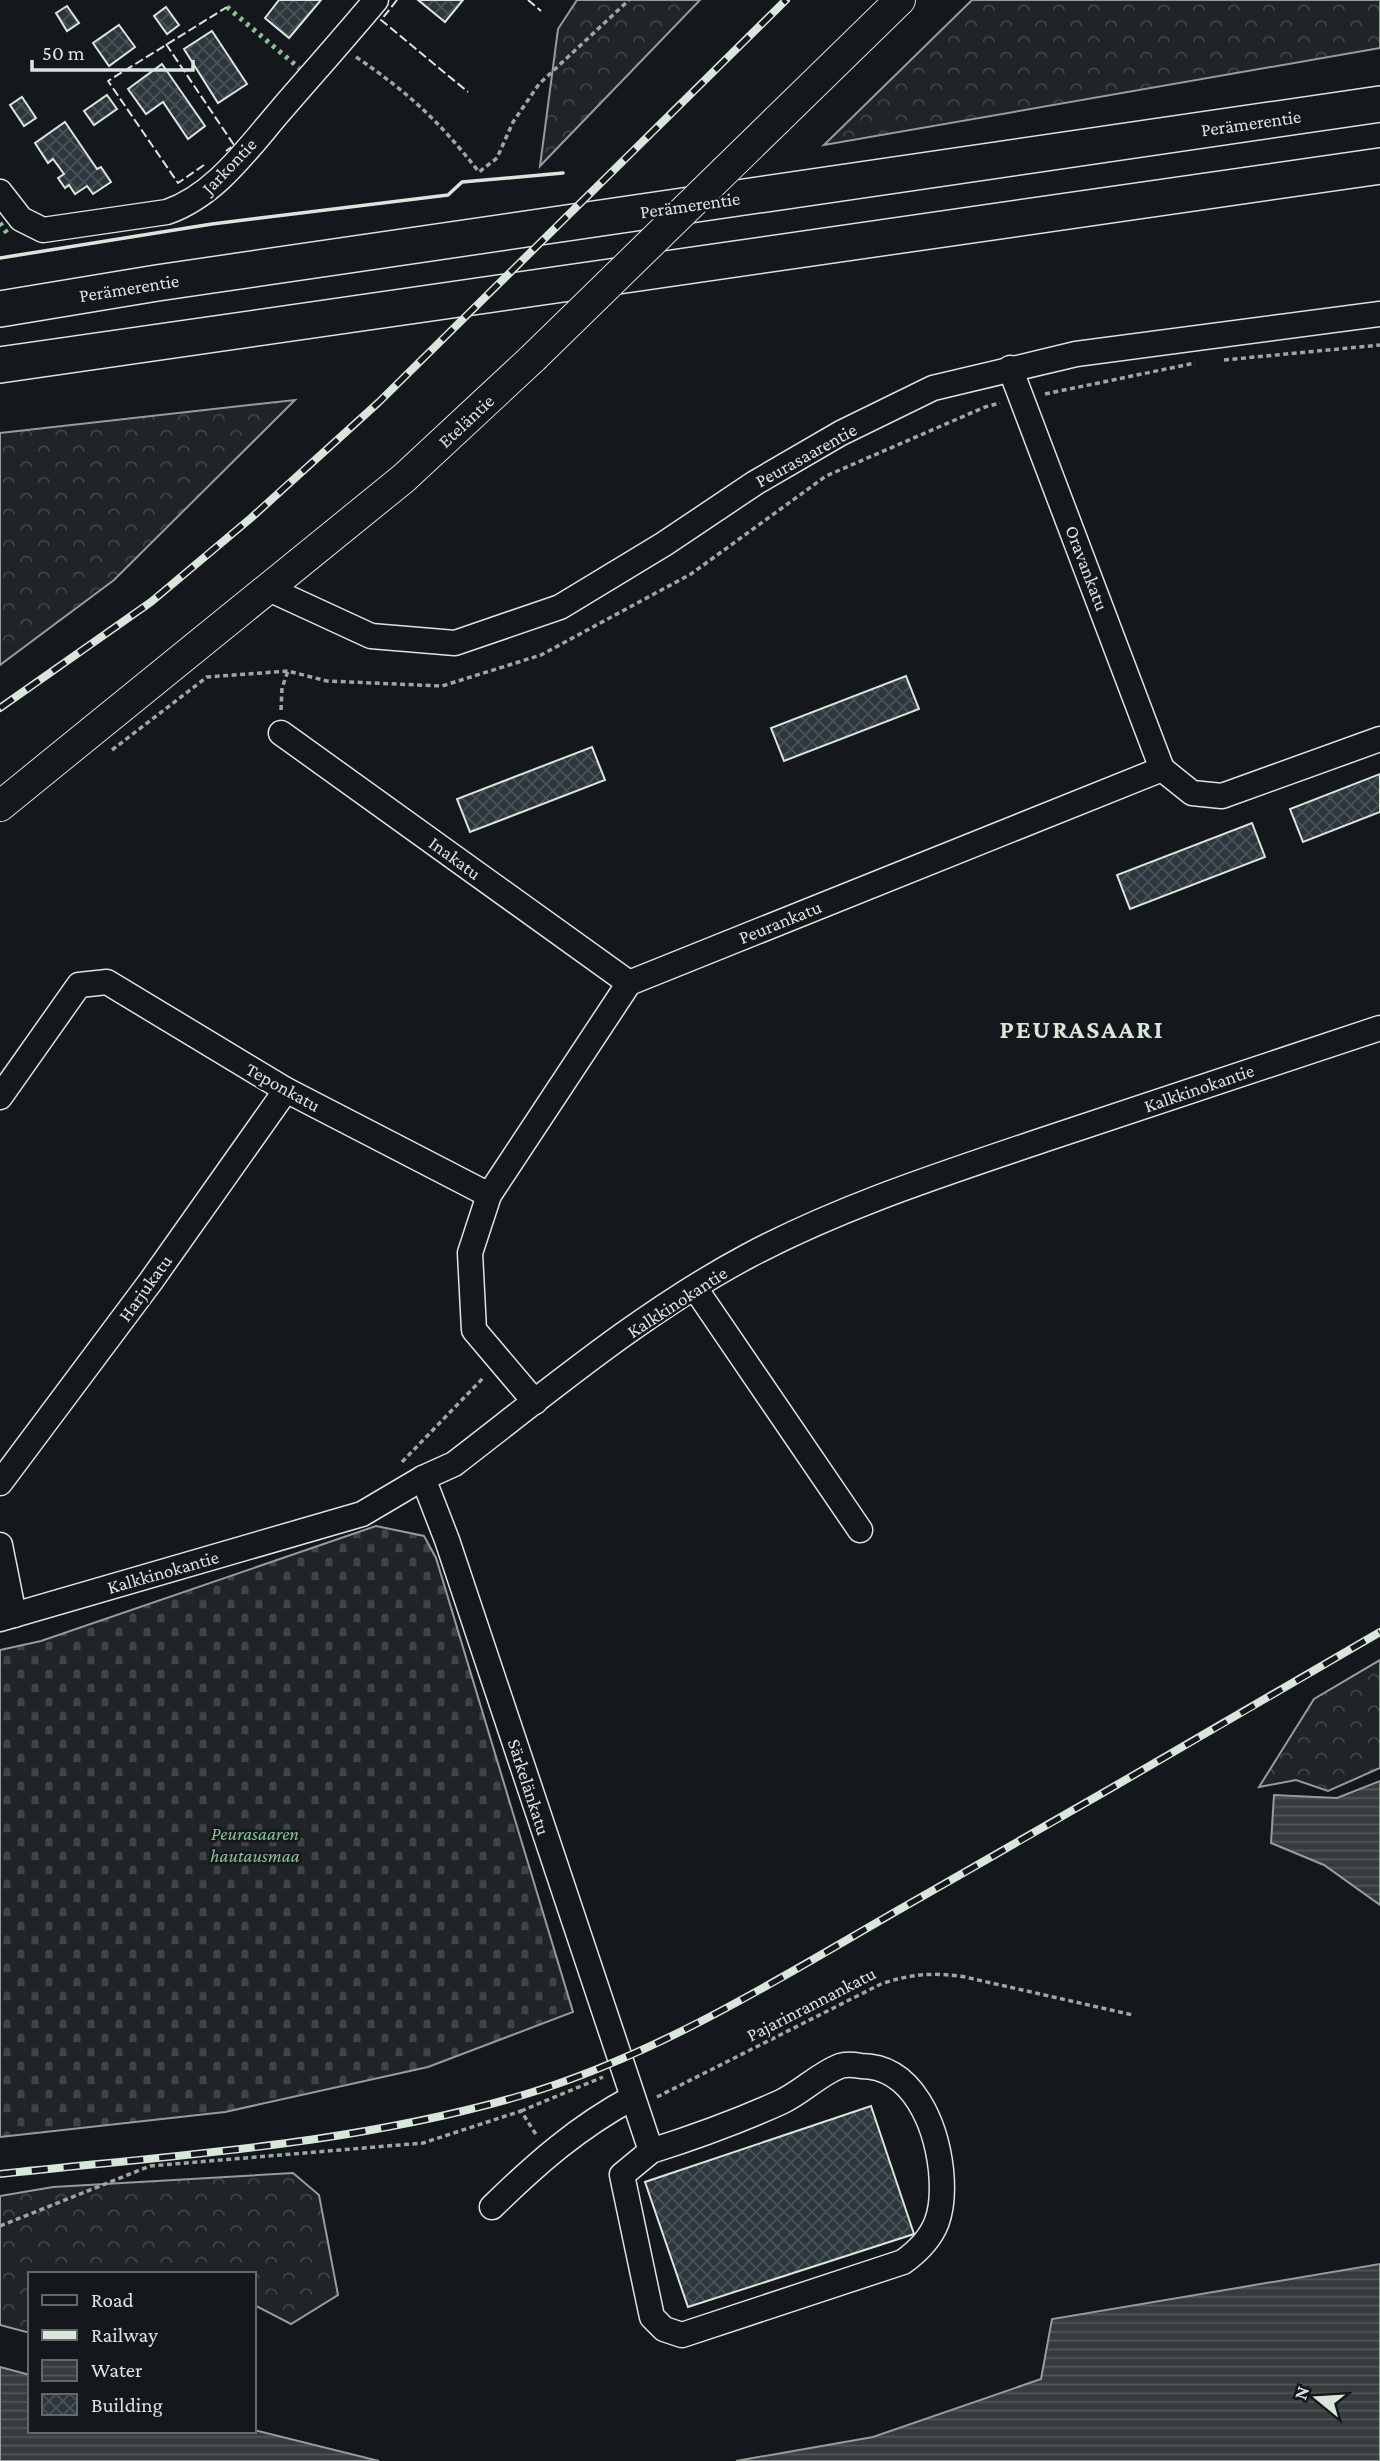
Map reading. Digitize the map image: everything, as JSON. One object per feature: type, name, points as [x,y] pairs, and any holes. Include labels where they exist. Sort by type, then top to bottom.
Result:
[{"type":"highway","name":"Perämerentie","points":[[0,309],[157,283],[1380,104]]},
{"type":"highway","points":[[0,365],[1380,166]]},
{"type":"main road","name":"Eteläntie","points":[[0,806],[404,478],[533,358],[900,0]]},
{"type":"street","name":"Jarkontie","points":[[0,192],[28,225],[52,230],[182,207],[208,190],[235,163],[376,0]]},
{"type":"street","name":"Peurasaarentie","points":[[269,589],[371,636],[455,643],[560,607],[664,544],[754,483],[841,433],[933,388],[1076,354],[1380,314]]},
{"type":"street","name":"Oravankatu","points":[[1010,368],[1162,769]]},
{"type":"street","name":"Inakatu","points":[[281,733],[629,983]]},
{"type":"street","points":[[1162,769],[1192,793],[1222,796],[1380,739]]},
{"type":"street","name":"Peurankatu","points":[[629,983],[1162,769]]},
{"type":"street","name":"Teponkatu","points":[[0,1097],[79,985],[107,982],[286,1090],[489,1195]]},
{"type":"street","points":[[535,1402],[474,1330],[470,1254],[489,1195],[629,983]]},
{"type":"street","name":"Kalkkinokantie","points":[[7,1617],[362,1514],[423,1478],[454,1464],[642,1323],[695,1288],[746,1257],[838,1213],[937,1176],[1380,1028]]},
{"type":"street","name":"Harjukatu","points":[[0,1483],[151,1281],[286,1090]]},
{"type":"street","points":[[695,1288],[860,1530]]},
{"type":"street","name":"Särkelänkatu","points":[[423,1478],[452,1553],[651,2151]]},
{"type":"street","points":[[0,1545],[7,1617]]},
{"type":"street","points":[[841,2065],[876,2066],[913,2090],[931,2123],[941,2169],[942,2205],[936,2229],[924,2247],[903,2262],[782,2299],[682,2335],[664,2329],[652,2317],[622,2175],[651,2151],[708,2133],[784,2101],[841,2065]]},
{"type":"street","points":[[492,2207],[548,2153],[596,2118],[634,2103]]},
{"type":"path","points":[[338,45],[405,90],[449,133],[479,172],[497,158],[513,122],[539,84],[629,0]]},
{"type":"path","points":[[281,733],[282,688],[288,671]]},
{"type":"path","points":[[395,1470],[499,1362]]},
{"type":"path","name":"Pajarinrannankatu","points":[[634,2103],[881,1984],[910,1975],[945,1974],[965,1977],[1133,2015]]},
{"type":"path","points":[[0,2226],[150,2166],[423,2143],[521,2111],[622,2068]]},
{"type":"path","points":[[521,2111],[548,2153]]},
{"type":"green space","points":[[577,0],[700,0],[540,166],[558,29]]},
{"type":"green space","points":[[972,0],[1380,0],[1380,48],[824,145]]},
{"type":"green space","points":[[295,400],[114,580],[0,665],[0,433]]},
{"type":"green space","name":"Peurasaaren hautausmaa","points":[[376,1526],[424,1536],[436,1558],[573,2012],[428,2067],[225,2112],[0,2137],[0,1650],[41,1641]]},
{"type":"green space","points":[[1380,1660],[1380,1768],[1328,1791],[1296,1780],[1259,1787],[1314,1699]]},
{"type":"green space","points":[[293,2173],[319,2195],[338,2295],[291,2324],[256,2306],[256,2272],[28,2272],[28,2332],[0,2325],[0,2196],[53,2187]]},
{"type":"water","points":[[1380,1781],[1380,1905],[1324,1865],[1271,1843],[1274,1795],[1337,1798]]},
{"type":"water","points":[[1380,2264],[1380,2461],[736,2461],[873,2437],[1041,2379],[1052,2319]]},
{"type":"water","points":[[0,2367],[28,2374],[28,2433],[256,2433],[256,2430],[379,2461],[0,2461]]},
{"type":"building","points":[[279,0],[321,0],[289,38],[265,18]]},
{"type":"building","points":[[418,0],[463,0],[445,22]]},
{"type":"building","points":[[67,6],[79,23],[67,31],[56,13]]},
{"type":"building","points":[[166,7],[179,25],[167,34],[154,16]]},
{"type":"building","points":[[119,25],[135,47],[109,66],[93,43]]},
{"type":"building","points":[[212,31],[247,84],[218,103],[184,49]]},
{"type":"building","points":[[162,64],[205,126],[188,139],[163,102],[146,114],[128,89]]},
{"type":"building","points":[[107,95],[117,109],[94,125],[84,111]]},
{"type":"building","points":[[22,97],[36,118],[24,126],[10,105]]},
{"type":"building","points":[[65,122],[97,169],[101,167],[111,182],[93,194],[87,186],[75,194],[69,185],[65,188],[58,178],[64,174],[53,159],[48,163],[35,143]]},
{"type":"building","points":[[906,676],[919,709],[784,761],[771,728]]},
{"type":"building","points":[[592,747],[605,780],[470,832],[457,799]]},
{"type":"building","points":[[1380,774],[1380,812],[1303,842],[1290,809]]},
{"type":"building","points":[[1252,823],[1265,857],[1130,909],[1117,875]]},
{"type":"building","points":[[871,2106],[914,2234],[688,2307],[645,2182]]},
{"type":"railway","points":[[0,708],[151,602],[251,518],[379,402],[786,0]]},
{"type":"railway","points":[[0,2174],[198,2154],[394,2126],[523,2095],[622,2059],[764,1987],[1380,1632]]},
{"type":"hedge","points":[[227,7],[299,68]]},
{"type":"hedge","points":[[0,223],[9,236]]},
{"type":"fence","points":[[397,0],[381,20],[468,92]]},
{"type":"fence","points":[[528,0],[541,11]]},
{"type":"fence","points":[[204,165],[178,183],[108,81],[227,7]]},
{"type":"fence","points":[[166,44],[234,145],[226,151]]},
{"type":"wall","points":[[0,258],[212,224],[448,195],[462,182],[563,173]]},
{"type":"district","name":"PEURASAARI","points":[[1082,1029]]}]
